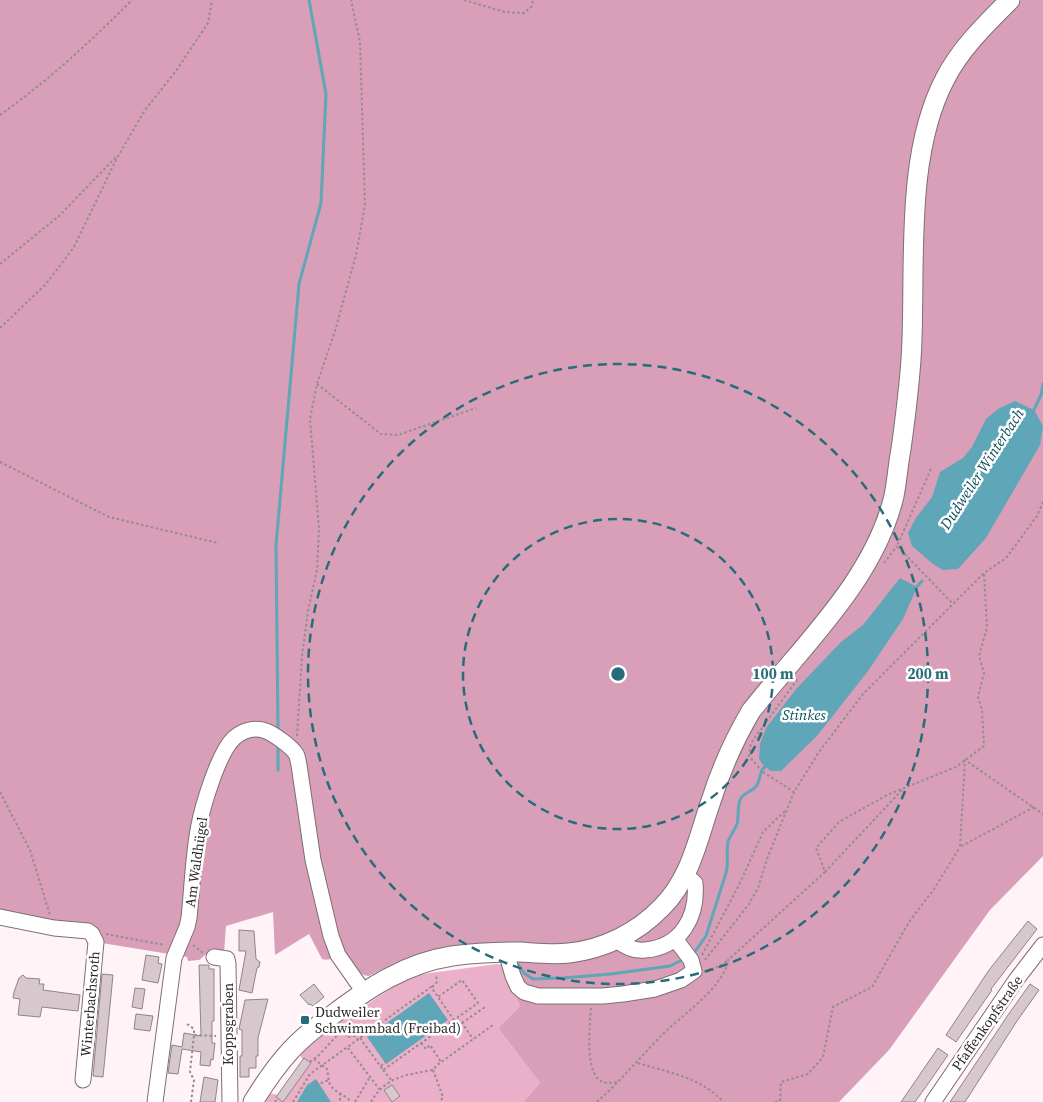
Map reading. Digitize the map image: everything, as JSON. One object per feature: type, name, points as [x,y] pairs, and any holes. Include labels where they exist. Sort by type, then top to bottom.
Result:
[{"type":"main road","points":[[253,1102],[276,1067],[303,1038],[364,992],[395,974],[422,962],[452,956],[506,952],[568,953],[590,949],[617,940],[635,930],[673,894],[686,875],[728,755],[744,724],[751,712],[848,592],[874,551],[884,528],[894,496],[906,413],[912,342],[917,184],[924,141],[944,80],[957,59],[1010,0]]},
{"type":"street","name":"Am Waldhügel","points":[[155,1102],[174,958],[189,918],[198,830],[213,780],[228,746],[243,731],[265,730],[277,737],[296,753]]},
{"type":"street","points":[[296,753],[313,860],[331,936],[338,955],[364,992]]},
{"type":"street","points":[[617,940],[622,945],[638,950],[658,949],[676,940],[688,923],[695,900],[694,883],[686,875]]},
{"type":"street","name":"Winterbachsroth","points":[[0,917],[54,928],[88,931],[92,934],[96,942],[83,1080]]},
{"type":"street","points":[[506,952],[515,982],[524,992],[538,996],[595,996],[623,994],[655,988],[682,980],[694,970],[691,960],[676,940]]},
{"type":"street","name":"Pfaffenkopfstraße","points":[[933,1102],[1016,980],[1043,945]]},
{"type":"street","name":"Koppsgraben","points":[[210,957],[227,959],[228,964],[230,1102]]},
{"type":"path","points":[[0,115],[37,88],[98,34],[132,0]]},
{"type":"path","points":[[0,328],[46,284],[74,247],[118,156],[145,110],[176,71],[208,23],[212,0]]},
{"type":"path","points":[[296,753],[302,656],[308,611],[317,570],[319,530],[310,419],[317,384],[335,331],[356,255],[365,205],[360,42],[352,0]]},
{"type":"path","points":[[464,0],[505,12],[524,13],[532,6],[533,0]]},
{"type":"path","points":[[0,264],[59,216],[118,156]]},
{"type":"path","points":[[317,384],[381,434],[398,435],[476,408]]},
{"type":"path","points":[[0,462],[109,517],[218,543]]},
{"type":"path","points":[[930,469],[896,546],[953,604]]},
{"type":"path","points":[[694,970],[711,954],[749,904],[758,888],[766,859],[786,809],[794,792],[819,752],[863,694],[984,573],[1006,558],[1036,516],[1043,502]]},
{"type":"path","points":[[1036,516],[1043,514]]},
{"type":"path","points":[[825,872],[816,848],[839,822],[887,795],[956,767],[984,746],[982,710],[978,697],[984,673],[979,656],[987,628],[984,573]]},
{"type":"path","points":[[965,760],[1043,814]]},
{"type":"path","points":[[775,1102],[780,1101],[781,1082],[808,1074],[823,1057],[833,1007],[872,987],[909,922],[934,889],[960,847],[965,760]]},
{"type":"path","points":[[763,772],[794,792]]},
{"type":"path","points":[[694,970],[711,971],[727,961],[825,872],[904,788]]},
{"type":"path","points":[[0,792],[30,850],[54,928]]},
{"type":"path","points":[[960,847],[1034,807]]},
{"type":"path","points":[[694,970],[739,885],[763,832],[786,809]]},
{"type":"path","points":[[88,931],[180,942],[210,957]]},
{"type":"path","points":[[597,1102],[660,1037],[716,985],[726,970],[727,961]]},
{"type":"path","points":[[293,1102],[310,1074],[425,994],[437,982],[436,972]]},
{"type":"path","points":[[383,1070],[478,1003],[462,980],[438,997]]},
{"type":"path","points":[[430,983],[457,1026],[485,1006]]},
{"type":"path","points":[[595,996],[591,1006],[589,1036],[592,1067],[598,1079],[605,1083],[617,1082]]},
{"type":"path","points":[[462,1023],[473,1039]]},
{"type":"path","points":[[187,1024],[194,1029],[190,1072],[194,1080],[191,1102]]},
{"type":"path","points":[[370,1102],[376,1093],[397,1077],[433,1070],[493,1025]]},
{"type":"path","points":[[339,1026],[347,1037],[356,1036],[359,1039],[392,1081]]},
{"type":"path","points":[[310,1062],[342,1030]]},
{"type":"path","points":[[194,1034],[228,1037]]},
{"type":"path","points":[[419,1043],[426,1049],[430,1046],[442,1062]]},
{"type":"path","points":[[348,1047],[380,1090]]},
{"type":"path","points":[[314,1059],[327,1069],[332,1087],[340,1094],[346,1096],[351,1102]]},
{"type":"path","points":[[381,1066],[388,1060]]},
{"type":"path","points":[[637,1062],[692,1080],[714,1092],[723,1102]]},
{"type":"path","points":[[433,1070],[443,1097],[440,1102]]},
{"type":"path","points":[[355,1102],[370,1077]]},
{"type":"path","points":[[316,1085],[329,1080]]},
{"type":"path","points":[[340,1094],[340,1102]]},
{"type":"path","points":[[275,1102],[278,1098]]},
{"type":"shaded area","points":[[0,0],[998,0],[941,69],[903,339],[898,412],[885,494],[877,524],[867,548],[842,588],[774,669],[678,870],[650,906],[623,928],[590,941],[578,943],[495,946],[432,951],[406,959],[369,976],[358,970],[345,951],[331,959],[322,959],[309,934],[275,955],[273,912],[226,926],[224,953],[210,951],[199,960],[188,961],[187,957],[96,942],[94,938],[0,917]]},
{"type":"shaded area","points":[[1021,0],[1043,0],[1043,856],[990,910],[889,1050],[839,1102],[523,1102],[540,1083],[498,1028],[520,1006],[515,994],[511,959],[653,928],[735,757],[758,716],[880,554],[918,372],[924,197],[933,138],[951,80],[963,62]]},
{"type":"shaded area","points":[[497,964],[504,965],[520,1006],[498,1028],[540,1083],[523,1102],[263,1102],[269,1093],[278,1095],[303,1060],[300,1055],[309,1045],[337,1023],[406,979],[423,974]]},
{"type":"water","points":[[1015,401],[1034,410],[1043,426],[1040,445],[986,538],[958,569],[943,570],[912,546],[908,533],[916,518],[932,497],[940,472],[963,458],[972,447],[986,419],[998,409]]},
{"type":"water","name":"Stinkes","points":[[900,578],[917,587],[903,619],[868,671],[817,736],[781,771],[771,771],[759,759],[760,744],[766,728],[797,688],[841,642],[863,625]]},
{"type":"water","points":[[429,993],[448,1020],[386,1064],[367,1037]]},
{"type":"water","points":[[316,1079],[331,1102],[297,1102],[307,1085]]},
{"type":"building","points":[[1028,921],[1037,929],[991,989],[956,1042],[946,1035],[989,970]]},
{"type":"building","points":[[239,930],[254,931],[256,959],[260,962],[252,993],[239,990],[246,951],[239,951]]},
{"type":"building","points":[[146,955],[159,957],[158,963],[162,964],[158,983],[142,980]]},
{"type":"building","points":[[199,965],[209,965],[209,969],[214,969],[212,1043],[215,1043],[213,1060],[211,1059],[210,1066],[200,1065],[201,1052],[182,1049],[178,1074],[168,1073],[172,1045],[182,1047],[184,1033],[201,1036]]},
{"type":"building","points":[[102,974],[113,975],[103,1077],[93,1076]]},
{"type":"building","points":[[23,975],[26,978],[40,979],[39,984],[44,984],[43,990],[80,995],[78,1011],[42,1007],[40,1017],[18,1015],[20,999],[13,998],[19,978]]},
{"type":"building","points":[[314,984],[324,997],[313,1006],[309,1005],[300,995]]},
{"type":"building","points":[[1030,984],[1039,990],[965,1102],[950,1102],[1008,1015]]},
{"type":"building","points":[[135,988],[145,989],[142,1009],[132,1007]]},
{"type":"building","points":[[268,999],[258,1038],[256,1068],[249,1068],[249,1077],[240,1077],[242,1030],[239,1029],[245,1000]]},
{"type":"building","points":[[136,1014],[153,1016],[150,1031],[134,1029]]},
{"type":"building","points":[[938,1048],[948,1055],[915,1102],[901,1102]]},
{"type":"building","points":[[304,1058],[311,1063],[283,1102],[276,1097]]},
{"type":"building","points":[[204,1077],[218,1080],[215,1102],[200,1102]]},
{"type":"building","points":[[392,1085],[400,1096],[392,1102],[384,1090]]},
{"type":"waterway","points":[[278,731],[276,545],[299,284],[321,203],[326,94],[309,0]]},
{"type":"waterway","name":"Dudweiler Winterbach","points":[[1032,414],[1041,395],[1043,384]]},
{"type":"waterway","name":"Dudweiler Winterbach","points":[[914,590],[922,581]]},
{"type":"waterway","points":[[278,745],[278,770]]},
{"type":"waterway","name":"Dudweiler Winterbach","points":[[694,953],[706,936],[726,873],[728,842],[737,824],[740,800],[743,795],[755,787],[763,769],[767,765]]},
{"type":"waterway","name":"Dudweiler Winterbach","points":[[517,963],[524,973],[533,979],[611,974],[670,966],[684,959]]},
{"type":"place","name":"Dudweiler Schwimmbad (Freibad)","points":[[305,1020]]}]
